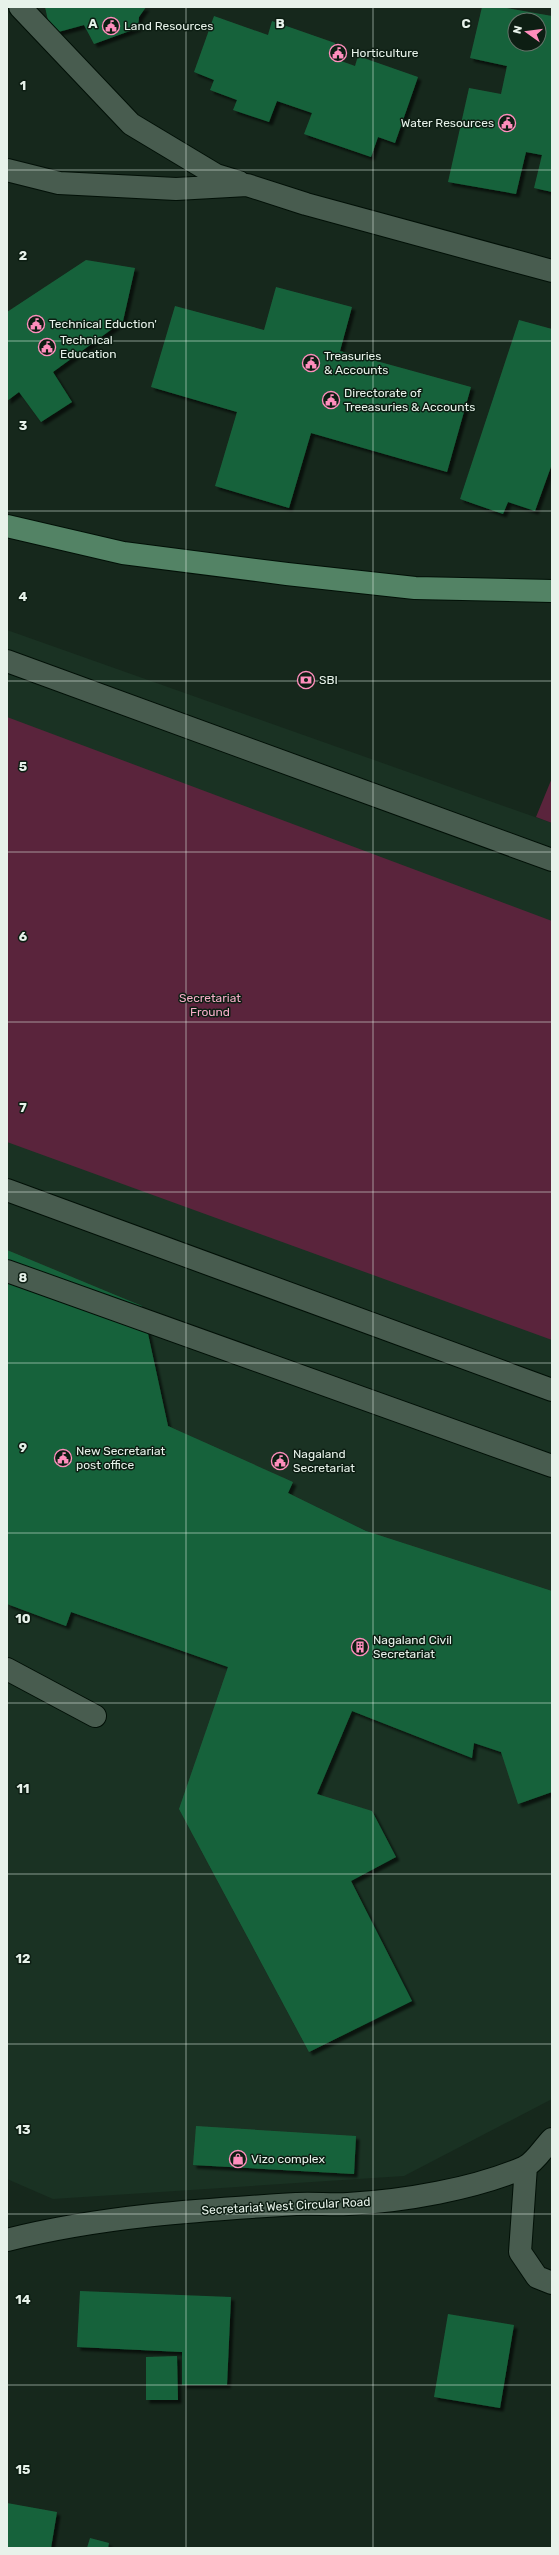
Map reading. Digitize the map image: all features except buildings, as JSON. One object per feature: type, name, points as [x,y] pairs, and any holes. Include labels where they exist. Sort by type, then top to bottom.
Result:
[{"type":"main road","points":[[7,526],[123,552],[294,575],[415,588],[552,591]]},
{"type":"street","points":[[20,7],[131,124],[216,175],[306,204],[552,270]]},
{"type":"street","points":[[7,170],[59,183],[176,189],[247,185]]},
{"type":"street","points":[[7,662],[552,860]]},
{"type":"street","points":[[7,1190],[552,1390]]},
{"type":"street","points":[[7,1271],[552,1466]]},
{"type":"street","points":[[7,1669],[95,1716]]},
{"type":"street","name":"Secretariat West Circular Road","points":[[7,2240],[45,2230],[114,2219],[299,2204],[348,2204],[424,2195],[480,2182],[526,2166],[552,2139]]},
{"type":"street","points":[[526,2166],[520,2252],[536,2277],[552,2283]]},
{"type":"shaded area","name":"Nagaland Secretariat","points":[[7,630],[552,823],[552,2099],[404,2176],[53,2199],[7,2179]]},
{"type":"green space","name":"Secretariat Fround","points":[[7,717],[552,921],[552,1340],[7,1142]]},
{"type":"green space","points":[[552,778],[552,823],[536,817]]},
{"type":"place","name":"Land Resources","points":[[111,26]]},
{"type":"place","name":"Horticulture","points":[[338,53]]},
{"type":"place","name":"Water Resources","points":[[507,123]]},
{"type":"place","name":"Technical Eduction'","points":[[36,324]]},
{"type":"place","name":"Technical Education","points":[[47,347]]},
{"type":"place","name":"Treasuries & Accounts","points":[[311,363]]},
{"type":"place","name":"Directorate of Treeasuries & Accounts","points":[[331,400]]},
{"type":"place","name":"SBI","points":[[306,680]]},
{"type":"place","name":"New Secretariat post office","points":[[63,1458]]},
{"type":"place","name":"Nagaland Secretariat","points":[[280,1461]]},
{"type":"place","name":"Nagaland Civil Secretariat","points":[[360,1647]]},
{"type":"place","name":"Vizo complex","points":[[238,2159]]}]
